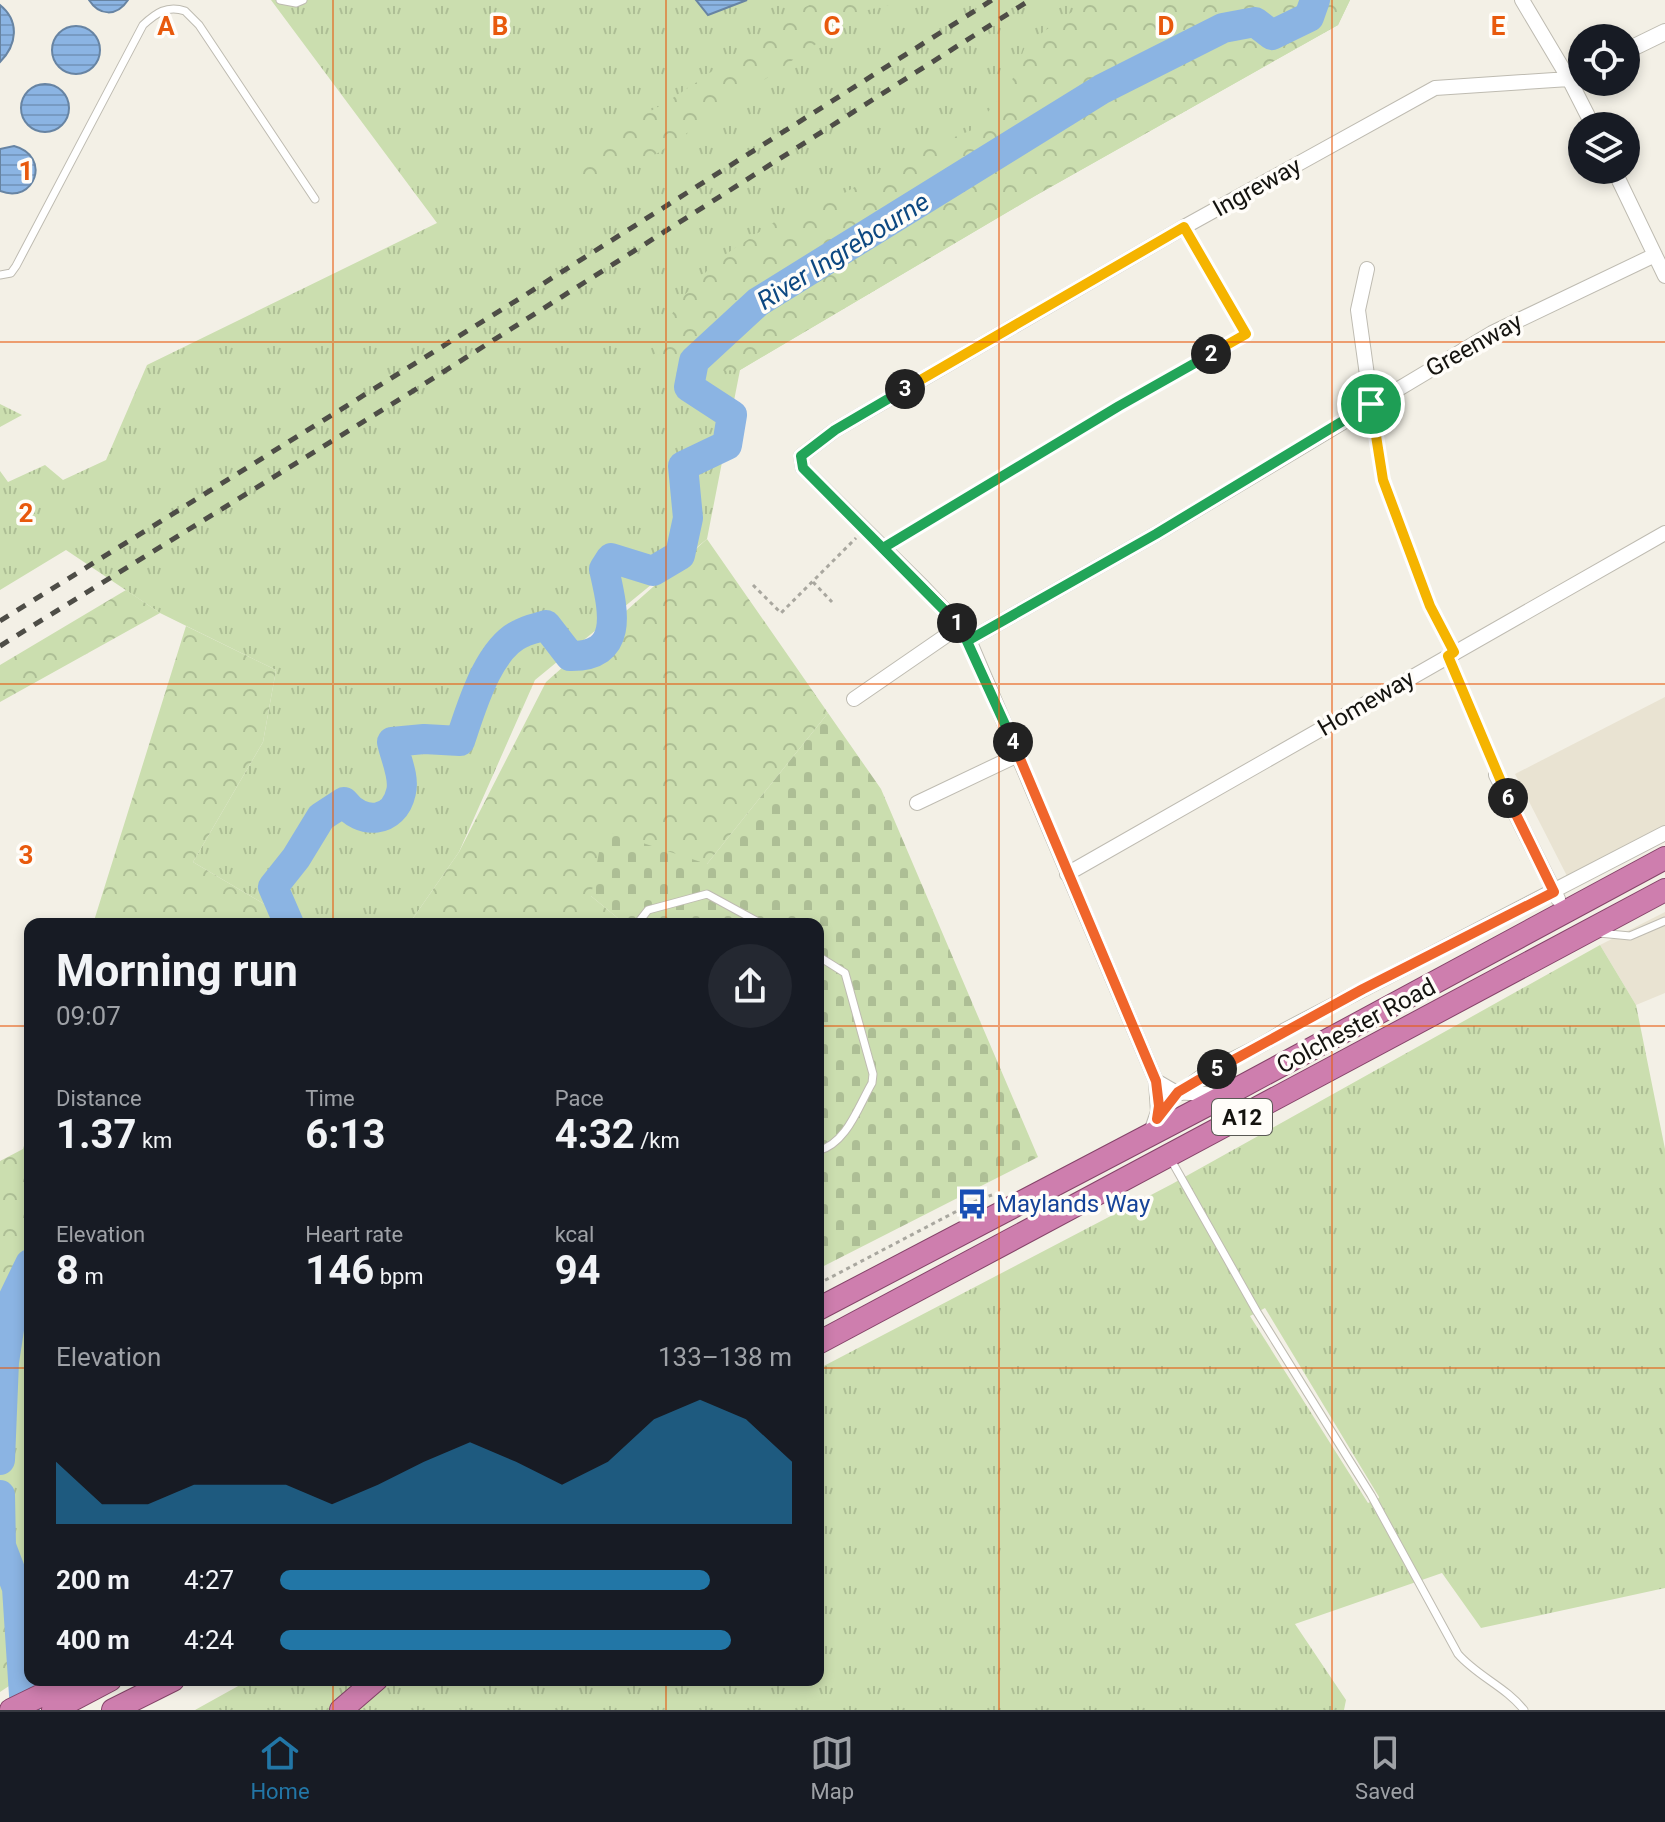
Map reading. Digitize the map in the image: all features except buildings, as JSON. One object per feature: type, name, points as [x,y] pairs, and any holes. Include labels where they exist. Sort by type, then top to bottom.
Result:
[{"type":"highway","name":"Colchester Road","points":[[824,1306],[1154,1127],[1226,1095],[1665,858]]},
{"type":"highway","name":"Colchester Road","points":[[824,1340],[1665,890]]},
{"type":"highway","points":[[11,1710],[50,1702],[82,1686]]},
{"type":"highway","points":[[113,1710],[161,1686]]},
{"type":"highway","points":[[341,1710],[369,1686]]},
{"type":"street","points":[[1522,0],[1568,65]]},
{"type":"street","points":[[1640,44],[1665,32]]},
{"type":"street","name":"Ingreway","points":[[864,530],[803,468],[801,456],[835,430],[1184,227],[1435,88],[1568,77]]},
{"type":"street","points":[[1621,184],[1665,276]]},
{"type":"street","name":"Greenway","points":[[969,640],[1156,534],[1492,333],[1655,255]]},
{"type":"street","points":[[1367,269],[1358,310],[1371,404]]},
{"type":"street","points":[[864,530],[960,626],[969,640],[1156,1081],[1159,1106],[1154,1127]]},
{"type":"street","name":"Homeway","points":[[1067,874],[1665,533]]},
{"type":"street","points":[[854,699],[960,626]]},
{"type":"street","points":[[917,803],[1018,755]]},
{"type":"street","points":[[1496,775],[1566,913]]},
{"type":"street","name":"Colchester Road","points":[[1154,1127],[1180,1092],[1193,1082],[1269,1042],[1285,1030],[1665,833]]},
{"type":"street","points":[[1156,1081],[1165,1088],[1180,1092],[1226,1095]]},
{"type":"lane","points":[[179,9],[185,0]]},
{"type":"lane","points":[[280,0],[296,3],[303,0]]},
{"type":"lane","points":[[0,275],[11,273],[16,266],[143,25],[165,9],[185,11],[199,25],[315,199]]},
{"type":"lane","points":[[883,548],[1119,406],[1246,334],[1184,227]]},
{"type":"lane","points":[[1451,654],[1496,775]]},
{"type":"lane","points":[[642,918],[656,906],[707,894],[751,918]]},
{"type":"lane","points":[[1579,935],[1602,933],[1630,936],[1665,921]]},
{"type":"lane","points":[[824,960],[845,973],[873,1074],[872,1083],[842,1136],[835,1144],[824,1149]]},
{"type":"lane","points":[[1169,1156],[1257,1312],[1371,1495],[1458,1654],[1469,1667],[1510,1696],[1524,1710]]},
{"type":"lane","points":[[824,1297],[872,1279]]},
{"type":"path","points":[[1371,404],[1383,480],[1451,654]]},
{"type":"path","points":[[753,585],[781,613],[864,530]]},
{"type":"path","points":[[813,582],[832,602]]},
{"type":"shaded area","points":[[1665,697],[1665,826],[1567,876],[1515,774]]},
{"type":"shaded area","points":[[1665,912],[1665,993],[1636,1005],[1600,945]]},
{"type":"green space","points":[[271,0],[1350,0],[1338,25],[1033,197],[740,370],[707,539],[535,680],[459,852],[413,918],[288,918],[193,862],[263,742],[276,670],[160,613],[66,550],[0,590],[0,471],[8,482],[45,465],[63,480],[106,460],[147,365],[437,223]]},
{"type":"green space","points":[[820,0],[909,0],[864,11],[658,153],[594,183],[575,177],[580,147],[662,105],[768,29]]},
{"type":"green space","points":[[1089,0],[1350,0],[1338,25],[1040,193],[740,370],[670,373],[652,347],[681,299],[717,260],[782,217],[834,199],[912,154],[972,130],[1009,88],[1026,44]]},
{"type":"green space","points":[[0,404],[22,415],[0,427]]},
{"type":"green space","points":[[707,539],[828,713],[707,864],[591,896],[618,918],[413,918],[459,852],[546,682]]},
{"type":"green space","points":[[126,590],[160,613],[0,702],[0,665]]},
{"type":"green space","points":[[186,626],[276,670],[263,742],[193,862],[288,918],[95,918]]},
{"type":"green space","points":[[828,713],[881,789],[1038,1157],[824,1266],[824,918],[618,918],[591,896],[603,830],[707,864]]},
{"type":"green space","points":[[1600,945],[1636,1005],[1665,1149],[1665,1588],[1481,1628],[1442,1573],[1295,1624],[1346,1700],[1344,1710],[195,1710],[238,1686],[824,1686],[824,1366],[1172,1184]],"holes":[[[1265,1308],[1379,1498],[1368,1503],[1250,1316]]]},
{"type":"green space","points":[[24,1146],[24,1310],[0,1368],[0,1161]]},
{"type":"green space","points":[[24,1310],[24,1600],[0,1489],[0,1368]]},
{"type":"green space","points":[[0,1489],[24,1600],[24,1676],[0,1692]]},
{"type":"water","points":[[89,0],[128,0],[113,12],[103,12]]},
{"type":"water","points":[[696,0],[747,0],[708,15]]},
{"type":"water","points":[[0,5],[11,18],[14,33],[10,48],[0,62]]},
{"type":"water","points":[[76,26],[93,33],[100,50],[93,67],[76,74],[59,67],[52,50],[59,33]]},
{"type":"water","points":[[45,84],[62,91],[69,108],[62,125],[45,132],[28,125],[21,108],[28,91]]},
{"type":"water","points":[[14,146],[26,151],[33,159],[34,178],[30,186],[22,191],[0,191],[0,149]]},
{"type":"waterway","name":"River Ingrebourne","points":[[286,918],[273,887],[296,858],[321,817],[344,802],[359,815],[376,818],[392,810],[397,803],[402,780],[392,742],[424,739],[460,741],[482,680],[510,640],[546,625],[570,656],[588,654],[608,639],[611,627],[612,613],[604,569],[611,558],[653,571],[680,555],[688,518],[683,466],[727,445],[732,415],[689,387],[694,361],[758,302],[1102,89],[1223,28],[1255,22],[1272,35],[1309,17],[1315,0]]},
{"type":"waterway","name":"River Ingrebourne","points":[[0,1460],[4,1362],[14,1297],[24,1276]]},
{"type":"waterway","name":"River Ingrebourne","points":[[0,1495],[1,1546],[17,1588],[25,1710]]},
{"type":"railway","points":[[0,621],[992,0]]},
{"type":"railway","points":[[0,646],[421,386],[1030,0]]},
{"type":"place","name":"Maylands Way","points":[[972,1204]]},
{"type":"route","points":[[1371,404],[1156,534],[969,640],[960,626],[883,548],[1119,406],[1246,334],[1184,227],[835,430],[801,456],[803,468],[864,530],[883,548],[923,587],[960,626],[969,640],[1156,1081],[1157,1119],[1178,1092],[1182,1093],[1193,1082],[1269,1042],[1285,1030],[1554,892],[1496,775],[1448,656],[1454,652],[1430,606],[1403,540],[1383,480],[1371,404]]}]
